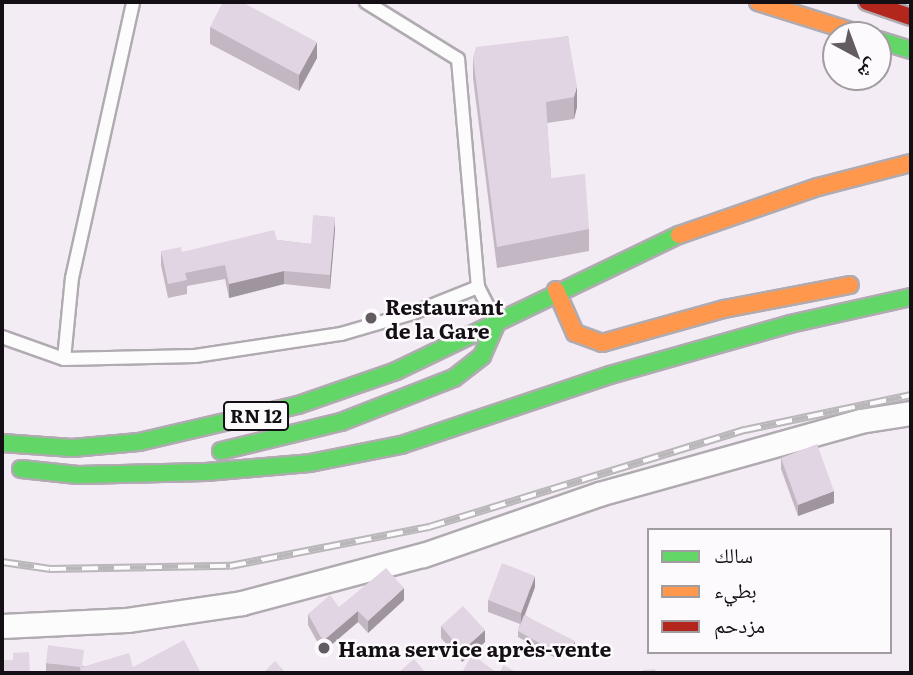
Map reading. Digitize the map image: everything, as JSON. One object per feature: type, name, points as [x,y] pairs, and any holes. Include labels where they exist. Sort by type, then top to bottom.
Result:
[{"type":"highway","points":[[758,2],[822,22]]},
{"type":"highway","points":[[867,2],[911,17]]},
{"type":"highway","points":[[892,44],[911,50]]},
{"type":"highway","name":"RN 12","points":[[2,443],[72,447],[125,443],[222,425],[396,371],[496,323],[556,290],[675,237],[818,187],[911,163]]},
{"type":"highway","points":[[556,290],[575,333],[602,343],[724,309],[869,282]]},
{"type":"highway","points":[[78,475],[284,466],[401,445],[610,375],[790,324],[911,297]]},
{"type":"highway","name":"RN 12","points":[[2,466],[78,475],[267,441],[404,400],[474,365],[489,346],[496,323]]},
{"type":"street","points":[[2,626],[127,620],[243,603],[423,555],[598,495],[859,421],[911,413]]},
{"type":"lane","points":[[64,359],[72,278],[133,2]]},
{"type":"lane","points":[[366,2],[458,59],[478,287],[496,323]]},
{"type":"lane","points":[[2,337],[64,359],[195,356],[341,334],[414,313],[478,287]]},
{"type":"building","points":[[223,2],[242,2],[317,42],[299,75],[210,27]]},
{"type":"building","points":[[568,36],[577,86],[574,97],[546,102],[551,178],[585,174],[589,229],[497,247],[473,57],[476,47]]},
{"type":"building","points":[[313,215],[335,217],[330,275],[284,271],[229,284],[225,265],[185,273],[187,280],[168,284],[161,251],[181,247],[182,252],[274,230],[277,240],[311,244]]},
{"type":"building","points":[[817,444],[834,491],[798,505],[781,458]]},
{"type":"building","points":[[502,563],[535,576],[521,613],[488,600]]},
{"type":"building","points":[[386,568],[404,588],[368,621],[358,611],[323,641],[308,614],[330,595],[339,607]]},
{"type":"building","points":[[463,606],[485,630],[462,651],[441,626]]},
{"type":"building","points":[[524,615],[575,641],[570,653],[562,649],[559,654],[518,631]]},
{"type":"building","points":[[184,640],[201,673],[81,673],[80,667],[46,663],[48,645],[84,650],[82,667],[129,653],[133,667]]},
{"type":"building","points":[[29,652],[30,673],[2,673],[2,660],[13,660],[13,653]]},
{"type":"building","points":[[472,654],[497,673],[462,673]]},
{"type":"building","points":[[414,659],[426,673],[398,673]]},
{"type":"building","points":[[275,661],[286,673],[263,673]]},
{"type":"building","points":[[504,665],[517,673],[499,673]]},
{"type":"building","points":[[655,669],[656,673],[641,673],[643,670]]},
{"type":"railway","points":[[2,562],[50,569],[230,566],[429,527],[745,430],[911,395]]},
{"type":"traffic: fast","points":[[892,44],[911,50]]},
{"type":"traffic: fast","points":[[2,443],[72,448],[139,442],[298,405],[396,371],[679,235]]},
{"type":"traffic: fast","points":[[21,469],[78,475],[206,472],[310,463],[401,445],[610,375],[790,324],[911,297]]},
{"type":"traffic: fast","points":[[221,451],[341,422],[454,378],[482,356],[497,323]]},
{"type":"traffic: slow","points":[[758,2],[822,22]]},
{"type":"traffic: slow","points":[[679,235],[818,187],[911,163]]},
{"type":"traffic: slow","points":[[556,290],[575,333],[602,343],[724,309],[850,285]]},
{"type":"traffic: jam","points":[[867,2],[911,17]]},
{"type":"place","name":"Restaurant de la Gare","points":[[371,318]]},
{"type":"place","name":"Hama service après-vente","points":[[324,648]]}]
